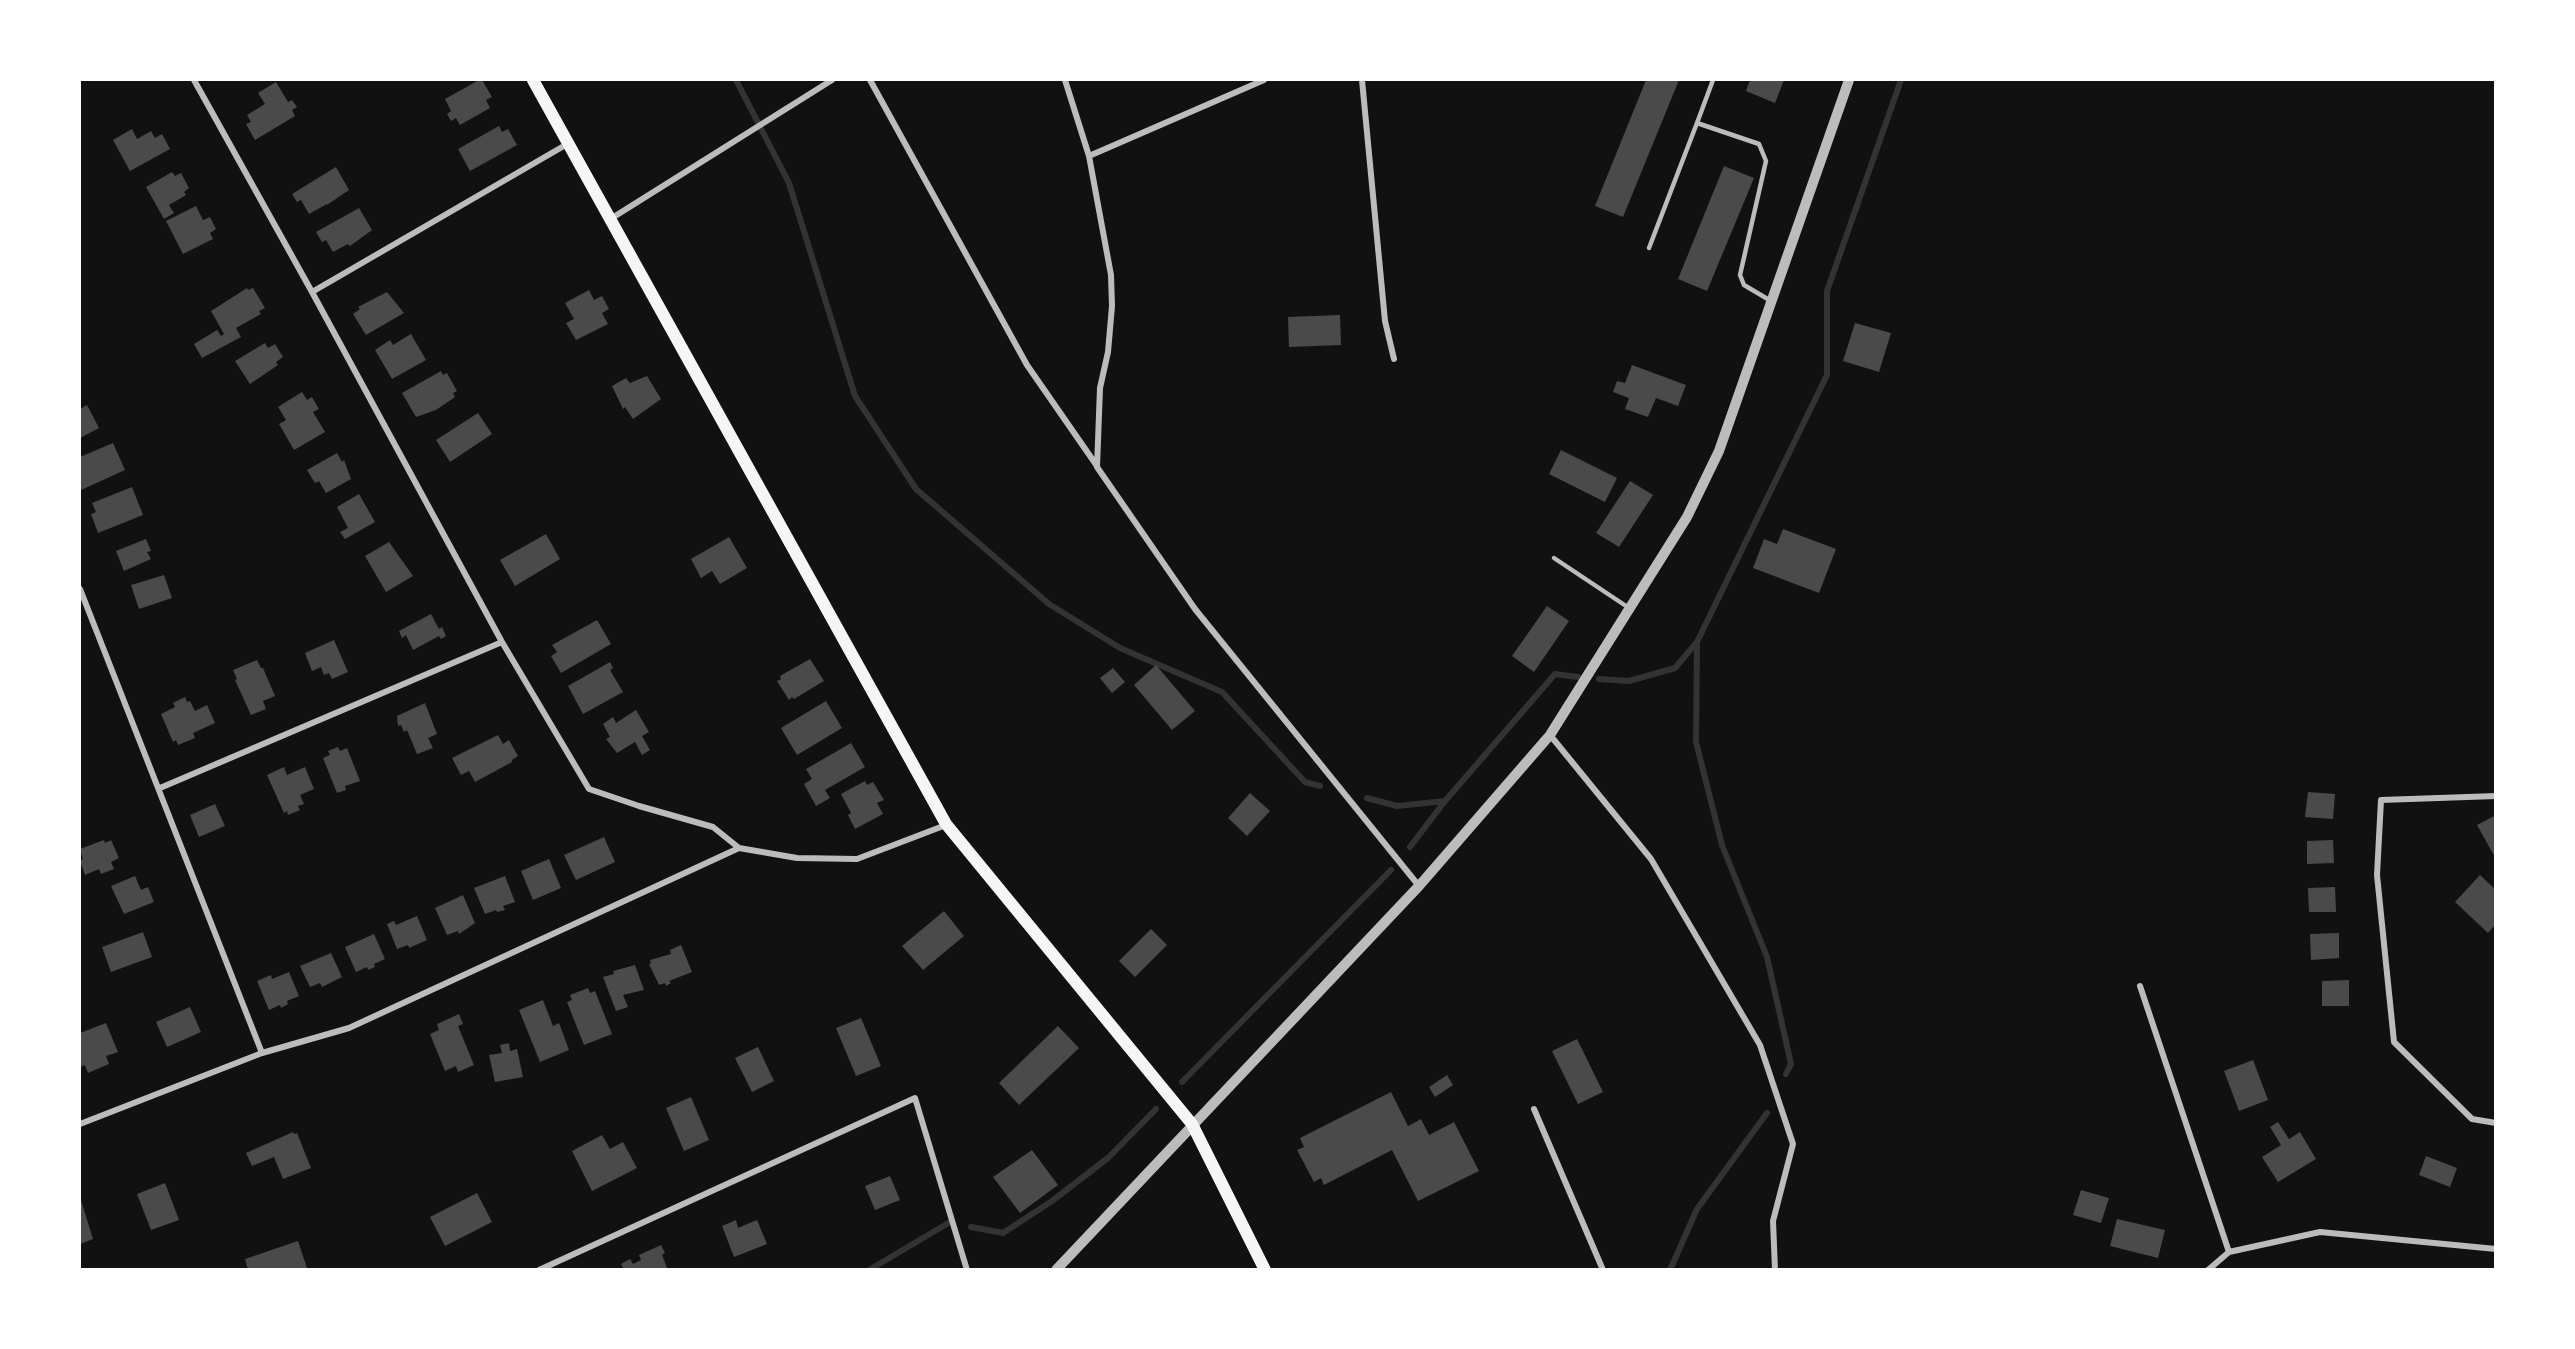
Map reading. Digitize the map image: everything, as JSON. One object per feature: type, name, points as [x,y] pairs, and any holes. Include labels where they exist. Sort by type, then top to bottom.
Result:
[{"type":"main road","points":[[533,80],[612,218],[946,824],[1192,1124],[1265,1269]]},
{"type":"street","points":[[194,80],[502,642],[589,789],[713,827],[739,848],[797,858],[857,859],[946,824]]},
{"type":"street","points":[[612,218],[832,80]]},
{"type":"street","points":[[870,80],[1027,365],[1195,609],[1419,886]]},
{"type":"street","points":[[1065,80],[1089,156],[1111,285],[1108,352],[1100,388],[1097,467]]},
{"type":"street","points":[[1089,156],[1264,80]]},
{"type":"street","points":[[1362,80],[1385,321],[1394,359]]},
{"type":"street","points":[[1056,1269],[1419,886],[1550,735],[1687,517],[1719,451],[1849,80]]},
{"type":"street","points":[[312,292],[570,143]]},
{"type":"street","points":[[80,589],[160,788],[262,1053]]},
{"type":"street","points":[[160,788],[502,642]]},
{"type":"street","points":[[1550,735],[1651,859],[1760,1045],[1794,1144],[1773,1221],[1775,1269]]},
{"type":"street","points":[[2496,796],[2381,800],[2377,875],[2394,1042],[2472,1119],[2496,1124]]},
{"type":"street","points":[[80,1124],[262,1053],[349,1028],[739,848]]},
{"type":"street","points":[[2140,986],[2229,1252]]},
{"type":"street","points":[[539,1269],[915,1098],[967,1269]]},
{"type":"street","points":[[1534,1109],[1603,1269]]},
{"type":"street","points":[[2208,1269],[2229,1252],[2320,1232],[2496,1249]]},
{"type":"lane","points":[[1649,248],[1713,80]]},
{"type":"lane","points":[[1698,123],[1759,144],[1766,161],[1740,275],[1744,285],[1771,301]]},
{"type":"lane","points":[[1554,558],[1631,609]]},
{"type":"building","points":[[482,80],[492,97],[486,100],[490,108],[460,125],[456,118],[451,121],[447,114],[451,111],[445,99]]},
{"type":"building","points":[[1646,80],[1679,80],[1623,217],[1595,206]]},
{"type":"building","points":[[1750,80],[1784,80],[1775,103],[1746,91]]},
{"type":"building","points":[[276,82],[288,102],[292,100],[297,107],[292,110],[295,116],[255,140],[246,124],[251,122],[247,115],[265,104],[258,93]]},
{"type":"building","points":[[499,126],[502,132],[508,129],[517,145],[470,171],[458,149]]},
{"type":"building","points":[[132,129],[137,139],[151,131],[155,138],[162,134],[170,149],[130,171],[113,140]]},
{"type":"building","points":[[1724,166],[1754,178],[1707,291],[1678,279]]},
{"type":"building","points":[[336,167],[349,190],[309,214],[301,200],[297,202],[292,194]]},
{"type":"building","points":[[172,172],[175,176],[181,173],[189,188],[184,192],[186,195],[169,205],[174,213],[164,219],[146,187]]},
{"type":"building","points":[[196,206],[203,220],[210,217],[216,229],[210,233],[213,239],[183,254],[166,221]]},
{"type":"building","points":[[359,208],[372,230],[350,246],[348,244],[333,252],[326,240],[322,242],[316,232]]},
{"type":"building","points":[[247,288],[248,290],[253,288],[265,308],[259,311],[261,314],[236,328],[241,337],[202,358],[194,344],[217,330],[221,336],[224,334],[211,311]]},
{"type":"building","points":[[589,290],[594,300],[602,296],[609,309],[602,313],[608,324],[576,340],[566,323],[574,319],[565,303]]},
{"type":"building","points":[[387,292],[404,313],[366,335],[353,314],[360,309],[358,307]]},
{"type":"building","points":[[1340,315],[1341,345],[1289,347],[1288,317]]},
{"type":"building","points":[[1855,323],[1891,333],[1879,372],[1843,361]]},
{"type":"building","points":[[411,334],[426,360],[392,379],[375,350],[390,340],[393,345]]},
{"type":"building","points":[[265,343],[268,348],[275,344],[283,357],[276,362],[278,365],[250,384],[235,361]]},
{"type":"building","points":[[1632,365],[1686,385],[1678,406],[1656,398],[1648,417],[1625,409],[1629,398],[1613,392],[1617,381],[1625,383]]},
{"type":"building","points":[[441,371],[443,375],[447,373],[457,391],[453,393],[455,397],[436,410],[416,417],[402,393]]},
{"type":"building","points":[[647,376],[661,399],[633,419],[625,407],[623,409],[612,386],[626,378],[630,383]]},
{"type":"building","points":[[302,392],[307,400],[312,397],[319,409],[313,412],[325,432],[294,450],[279,424],[286,420],[278,407]]},
{"type":"building","points":[[87,405],[99,428],[80,438],[80,409]]},
{"type":"building","points":[[478,413],[492,434],[450,462],[436,440]]},
{"type":"building","points":[[113,443],[125,470],[81,490],[80,457]]},
{"type":"building","points":[[1561,450],[1617,478],[1605,502],[1549,474]]},
{"type":"building","points":[[337,453],[342,462],[344,460],[351,479],[326,493],[319,481],[315,483],[307,470]]},
{"type":"building","points":[[1630,481],[1653,495],[1619,547],[1596,533]]},
{"type":"building","points":[[132,487],[143,515],[98,533],[91,514],[96,512],[92,503]]},
{"type":"building","points":[[359,494],[375,522],[345,539],[340,532],[348,528],[337,507]]},
{"type":"building","points":[[1783,529],[1836,549],[1819,593],[1753,568],[1764,539],[1777,544]]},
{"type":"building","points":[[546,534],[560,559],[515,586],[500,560]]},
{"type":"building","points":[[729,537],[747,568],[720,584],[712,571],[701,578],[691,559]]},
{"type":"building","points":[[146,539],[151,551],[147,552],[151,559],[124,571],[116,551]]},
{"type":"building","points":[[389,542],[413,576],[386,592],[365,556]]},
{"type":"building","points":[[164,575],[172,598],[139,609],[131,585]]},
{"type":"building","points":[[1547,606],[1569,621],[1534,672],[1512,656]]},
{"type":"building","points":[[431,614],[439,629],[442,627],[446,636],[441,639],[439,636],[413,650],[406,635],[402,638],[399,631]]},
{"type":"building","points":[[597,620],[611,644],[561,673],[551,656],[557,652],[552,645]]},
{"type":"building","points":[[334,640],[348,672],[332,679],[329,673],[324,675],[321,667],[312,671],[305,653]]},
{"type":"building","points":[[810,659],[824,681],[789,700],[777,681],[781,679],[780,676]]},
{"type":"building","points":[[257,660],[275,696],[263,701],[266,709],[251,715],[235,680],[237,679],[233,670]]},
{"type":"building","points":[[610,662],[613,668],[610,670],[623,692],[583,714],[568,686]]},
{"type":"building","points":[[1156,665],[1195,711],[1172,730],[1134,685]]},
{"type":"building","points":[[1113,668],[1125,682],[1112,693],[1100,678]]},
{"type":"building","points":[[185,697],[195,711],[207,705],[215,723],[193,733],[195,738],[178,745],[176,740],[173,742],[161,714],[175,707],[173,703]]},
{"type":"building","points":[[826,701],[842,728],[797,755],[781,728]]},
{"type":"building","points":[[425,703],[437,734],[428,738],[433,748],[417,754],[407,730],[404,732],[401,725],[398,726],[397,716]]},
{"type":"building","points":[[636,710],[649,732],[642,736],[650,750],[642,755],[635,742],[617,753],[606,739],[610,737],[603,724],[613,717],[616,723]]},
{"type":"building","points":[[498,735],[503,744],[509,740],[518,756],[512,762],[475,782],[469,771],[461,775],[452,758]]},
{"type":"building","points":[[851,743],[865,767],[825,790],[830,798],[816,806],[804,784],[812,779],[806,769]]},
{"type":"building","points":[[338,747],[340,751],[347,748],[360,781],[345,786],[346,790],[337,793],[323,758],[330,755],[328,751]]},
{"type":"building","points":[[284,767],[287,775],[305,767],[314,789],[300,795],[304,804],[298,806],[300,810],[288,815],[287,811],[284,813],[267,775]]},
{"type":"building","points":[[865,781],[867,785],[873,782],[884,800],[877,803],[883,814],[855,829],[848,815],[851,813],[841,794]]},
{"type":"building","points":[[2308,792],[2335,794],[2333,819],[2305,817]]},
{"type":"building","points":[[1250,793],[1270,811],[1247,836],[1228,818]]},
{"type":"building","points":[[215,804],[225,826],[199,837],[190,815]]},
{"type":"building","points":[[2496,815],[2496,859],[2477,825]]},
{"type":"building","points":[[604,837],[615,862],[576,880],[564,855]]},
{"type":"building","points":[[104,840],[105,843],[111,840],[119,858],[111,862],[114,869],[101,874],[99,869],[85,875],[80,861],[83,859],[80,849]]},
{"type":"building","points":[[2333,840],[2334,863],[2307,864],[2307,841]]},
{"type":"building","points":[[549,859],[561,888],[533,900],[521,871]]},
{"type":"building","points":[[2480,875],[2496,890],[2496,924],[2488,933],[2455,902]]},
{"type":"building","points":[[135,876],[141,890],[148,887],[154,902],[124,914],[111,886]]},
{"type":"building","points":[[505,876],[515,902],[503,906],[505,910],[485,914],[474,888]]},
{"type":"building","points":[[2335,887],[2336,912],[2309,912],[2308,888]]},
{"type":"building","points":[[463,895],[475,923],[459,934],[458,931],[447,935],[435,908]]},
{"type":"building","points":[[944,911],[964,936],[923,970],[902,946]]},
{"type":"building","points":[[417,916],[427,940],[409,948],[408,945],[397,949],[387,924],[394,921],[396,925]]},
{"type":"building","points":[[1151,929],[1167,945],[1135,977],[1119,961]]},
{"type":"building","points":[[143,932],[152,957],[111,972],[102,947]]},
{"type":"building","points":[[2339,933],[2339,958],[2311,960],[2310,934]]},
{"type":"building","points":[[374,934],[385,959],[374,964],[375,967],[368,970],[367,967],[356,972],[345,947]]},
{"type":"building","points":[[681,945],[692,972],[669,981],[671,983],[666,986],[665,983],[659,985],[649,964],[650,960],[671,954],[670,950]]},
{"type":"building","points":[[331,953],[342,977],[322,987],[320,983],[310,987],[300,966]]},
{"type":"building","points":[[635,965],[644,990],[623,995],[628,1007],[616,1011],[603,977],[614,974],[613,971]]},
{"type":"building","points":[[289,972],[299,996],[287,1001],[288,1004],[281,1008],[280,1005],[269,1010],[257,981],[271,975],[272,979]]},
{"type":"building","points":[[2349,980],[2349,1006],[2322,1006],[2322,981]]},
{"type":"building","points":[[588,988],[590,993],[595,991],[612,1034],[584,1045],[567,1002],[572,1000],[570,995]]},
{"type":"building","points":[[543,1000],[553,1026],[559,1023],[569,1050],[540,1062],[519,1010]]},
{"type":"building","points":[[190,1007],[201,1032],[167,1047],[156,1022]]},
{"type":"building","points":[[459,1014],[463,1024],[458,1026],[474,1065],[458,1072],[456,1066],[445,1071],[430,1034],[439,1030],[437,1024]]},
{"type":"building","points":[[861,1018],[881,1066],[856,1076],[836,1028]]},
{"type":"building","points":[[106,1023],[118,1052],[106,1056],[109,1064],[88,1073],[85,1065],[80,1067],[80,1033]]},
{"type":"building","points":[[1058,1026],[1079,1048],[1019,1105],[999,1083]]},
{"type":"building","points":[[1577,1039],[1603,1092],[1578,1104],[1552,1051]]},
{"type":"building","points":[[509,1043],[510,1051],[517,1049],[523,1077],[495,1082],[489,1055],[502,1053],[500,1045]]},
{"type":"building","points":[[758,1047],[774,1081],[752,1092],[735,1058]]},
{"type":"building","points":[[2253,1060],[2268,1100],[2239,1111],[2224,1071]]},
{"type":"building","points":[[1447,1075],[1453,1085],[1435,1097],[1429,1087]]},
{"type":"building","points":[[1391,1092],[1408,1126],[1421,1119],[1429,1135],[1454,1122],[1479,1171],[1418,1201],[1392,1150],[1324,1185],[1321,1178],[1314,1182],[1297,1150],[1304,1147],[1300,1138]]},
{"type":"building","points":[[691,1097],[709,1140],[684,1151],[666,1108]]},
{"type":"building","points":[[2278,1122],[2289,1139],[2300,1132],[2316,1159],[2278,1182],[2262,1157],[2281,1145],[2270,1127]]},
{"type":"building","points":[[293,1132],[297,1133],[311,1168],[283,1179],[274,1157],[252,1166],[246,1153]]},
{"type":"building","points":[[602,1135],[610,1149],[623,1142],[637,1168],[592,1191],[572,1151]]},
{"type":"building","points":[[1032,1150],[1058,1185],[1020,1213],[993,1177]]},
{"type":"building","points":[[2426,1156],[2457,1168],[2450,1187],[2419,1175]]},
{"type":"building","points":[[890,1176],[900,1200],[875,1210],[865,1186]]},
{"type":"building","points":[[165,1183],[179,1220],[151,1230],[137,1194]]},
{"type":"building","points":[[2081,1190],[2109,1198],[2101,1223],[2073,1215]]},
{"type":"building","points":[[477,1193],[492,1222],[445,1246],[430,1217]]},
{"type":"building","points":[[80,1197],[93,1239],[80,1244]]},
{"type":"building","points":[[2117,1219],[2165,1230],[2158,1258],[2110,1246]]},
{"type":"building","points":[[736,1220],[738,1228],[757,1220],[767,1244],[734,1257],[722,1226]]},
{"type":"building","points":[[298,1241],[307,1268],[248,1270],[245,1259]]},
{"type":"building","points":[[661,1245],[668,1270],[624,1270],[621,1264],[630,1259],[633,1264],[641,1260],[639,1255]]},
{"type":"waterway","points":[[736,80],[789,183],[855,396],[916,489],[1049,604],[1120,648],[1222,692],[1305,782],[1320,786]]},
{"type":"waterway","points":[[1599,679],[1629,681],[1675,668],[1697,642],[1827,375],[1827,291],[1901,80]]},
{"type":"waterway","points":[[1697,642],[1696,742],[1722,845],[1767,957],[1791,1064],[1786,1074]]},
{"type":"waterway","points":[[1410,847],[1445,801],[1555,674],[1578,677]]},
{"type":"waterway","points":[[1367,798],[1397,806],[1445,801]]},
{"type":"waterway","points":[[1182,1082],[1391,870]]},
{"type":"waterway","points":[[971,1227],[1003,1233],[1052,1201],[1108,1158],[1156,1109]]},
{"type":"waterway","points":[[1670,1270],[1697,1209],[1767,1113]]},
{"type":"waterway","points":[[869,1270],[950,1222]]}]
